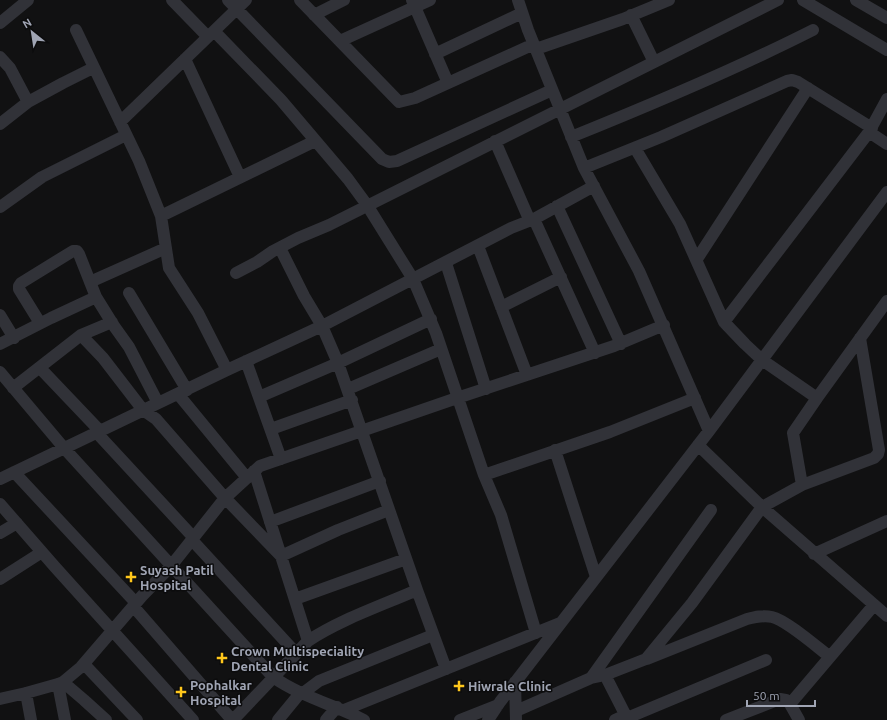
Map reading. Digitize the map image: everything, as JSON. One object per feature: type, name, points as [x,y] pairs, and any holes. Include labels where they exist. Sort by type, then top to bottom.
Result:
[{"type":"street","points":[[0,23],[28,0]]},
{"type":"street","points":[[172,0],[211,34],[280,100],[367,205],[413,279],[442,349],[484,475],[501,515],[536,633]]},
{"type":"street","points":[[228,0],[382,158],[389,162],[397,161],[552,90]]},
{"type":"street","points":[[120,122],[246,0]]},
{"type":"street","points":[[300,0],[399,102],[415,98],[535,47],[631,15],[669,0]]},
{"type":"street","points":[[314,15],[344,0]]},
{"type":"street","points":[[340,41],[414,3],[430,0]]},
{"type":"street","points":[[518,0],[535,47],[584,168],[639,271],[664,325],[709,431]]},
{"type":"street","points":[[236,273],[298,238],[329,225],[778,0]]},
{"type":"street","points":[[803,0],[887,50]]},
{"type":"street","points":[[856,0],[887,18]]},
{"type":"street","points":[[414,3],[448,83]]},
{"type":"street","points":[[436,54],[522,13]]},
{"type":"street","points":[[631,15],[654,62]]},
{"type":"street","points":[[76,30],[139,161],[161,216],[169,268],[198,313],[227,370]]},
{"type":"street","points":[[571,137],[767,54],[813,30]]},
{"type":"street","points":[[0,57],[10,68],[28,102]]},
{"type":"street","points":[[185,59],[240,177]]},
{"type":"street","points":[[0,76],[10,68]]},
{"type":"street","points":[[0,124],[28,102],[93,68]]},
{"type":"street","points":[[584,168],[635,148],[792,80],[808,88],[870,130],[887,144]]},
{"type":"street","points":[[697,259],[808,88]]},
{"type":"street","points":[[724,322],[870,130],[887,99]]},
{"type":"street","points":[[0,207],[42,177],[126,135]]},
{"type":"street","points":[[161,216],[315,141]]},
{"type":"street","points":[[495,141],[560,277],[594,353]]},
{"type":"street","points":[[635,148],[680,224],[724,322],[762,360],[817,398]]},
{"type":"street","points":[[0,479],[322,326],[594,186]]},
{"type":"street","points":[[488,720],[498,704],[709,431],[887,192]]},
{"type":"street","points":[[557,206],[621,344]]},
{"type":"street","points":[[478,246],[527,375]]},
{"type":"street","points":[[90,282],[166,248]]},
{"type":"street","points":[[280,248],[304,296],[322,326],[338,363],[446,669]]},
{"type":"street","points":[[40,324],[19,289],[19,286],[21,283],[73,251],[77,251],[96,297],[129,347],[158,403]]},
{"type":"street","points":[[446,263],[486,389]]},
{"type":"street","points":[[501,307],[560,277]]},
{"type":"street","points":[[129,293],[182,392],[251,475],[270,522],[308,641]]},
{"type":"street","points":[[0,344],[96,297]]},
{"type":"street","points":[[802,485],[793,433],[887,301]]},
{"type":"street","points":[[0,315],[14,338]]},
{"type":"street","points":[[259,397],[338,363],[430,319]]},
{"type":"street","points":[[13,388],[81,335],[112,322]]},
{"type":"street","points":[[0,699],[26,694],[61,683],[84,664],[135,604],[171,566],[225,498],[260,466],[621,344],[664,325]]},
{"type":"street","points":[[81,335],[103,358],[143,410],[156,419],[225,498],[281,556]]},
{"type":"street","points":[[646,659],[692,603],[762,507],[802,485],[874,458],[878,454],[879,450],[860,338]]},
{"type":"street","points":[[271,429],[350,395],[442,349]]},
{"type":"street","points":[[246,361],[281,459]]},
{"type":"street","points":[[40,368],[296,653]]},
{"type":"street","points":[[0,372],[64,448],[273,677],[302,693],[341,708],[364,720]]},
{"type":"street","points":[[484,475],[610,432],[695,398]]},
{"type":"street","points":[[698,445],[762,507],[814,554],[879,605],[887,616]]},
{"type":"street","points":[[555,450],[596,577]]},
{"type":"street","points":[[14,472],[135,604],[233,720],[308,641],[348,620],[417,590]]},
{"type":"street","points":[[270,522],[380,481]]},
{"type":"street","points":[[0,504],[193,720]]},
{"type":"street","points":[[281,556],[338,530],[389,510]]},
{"type":"street","points":[[591,678],[711,510]]},
{"type":"street","points":[[814,554],[887,521]]},
{"type":"street","points":[[0,533],[17,523]]},
{"type":"street","points":[[0,579],[42,552]]},
{"type":"street","points":[[295,599],[406,558]]},
{"type":"street","points":[[790,704],[830,657],[879,605]]},
{"type":"street","points":[[515,682],[516,716],[591,678],[605,675],[747,619],[765,616],[773,617],[782,622],[830,657]]},
{"type":"street","points":[[326,720],[341,708],[446,669],[560,623]]},
{"type":"street","points":[[278,720],[302,693],[319,681],[433,635]]},
{"type":"street","points":[[615,720],[627,718],[766,660]]},
{"type":"street","points":[[84,664],[137,720]]},
{"type":"street","points":[[605,675],[627,718]]},
{"type":"street","points":[[61,683],[65,720]]},
{"type":"street","points":[[61,683],[84,700],[106,720]]},
{"type":"street","points":[[26,694],[31,720]]},
{"type":"street","points":[[726,720],[780,699],[786,700],[790,704],[799,720]]},
{"type":"street","points":[[460,720],[498,704]]},
{"type":"place","name":"Suyash Patil Hospital","points":[[131,577]]},
{"type":"place","name":"Crown Multispeciality Dental Clinic","points":[[222,658]]},
{"type":"place","name":"Hiwrale Clinic","points":[[459,686]]},
{"type":"place","name":"Pophalkar Hospital","points":[[181,692]]}]
